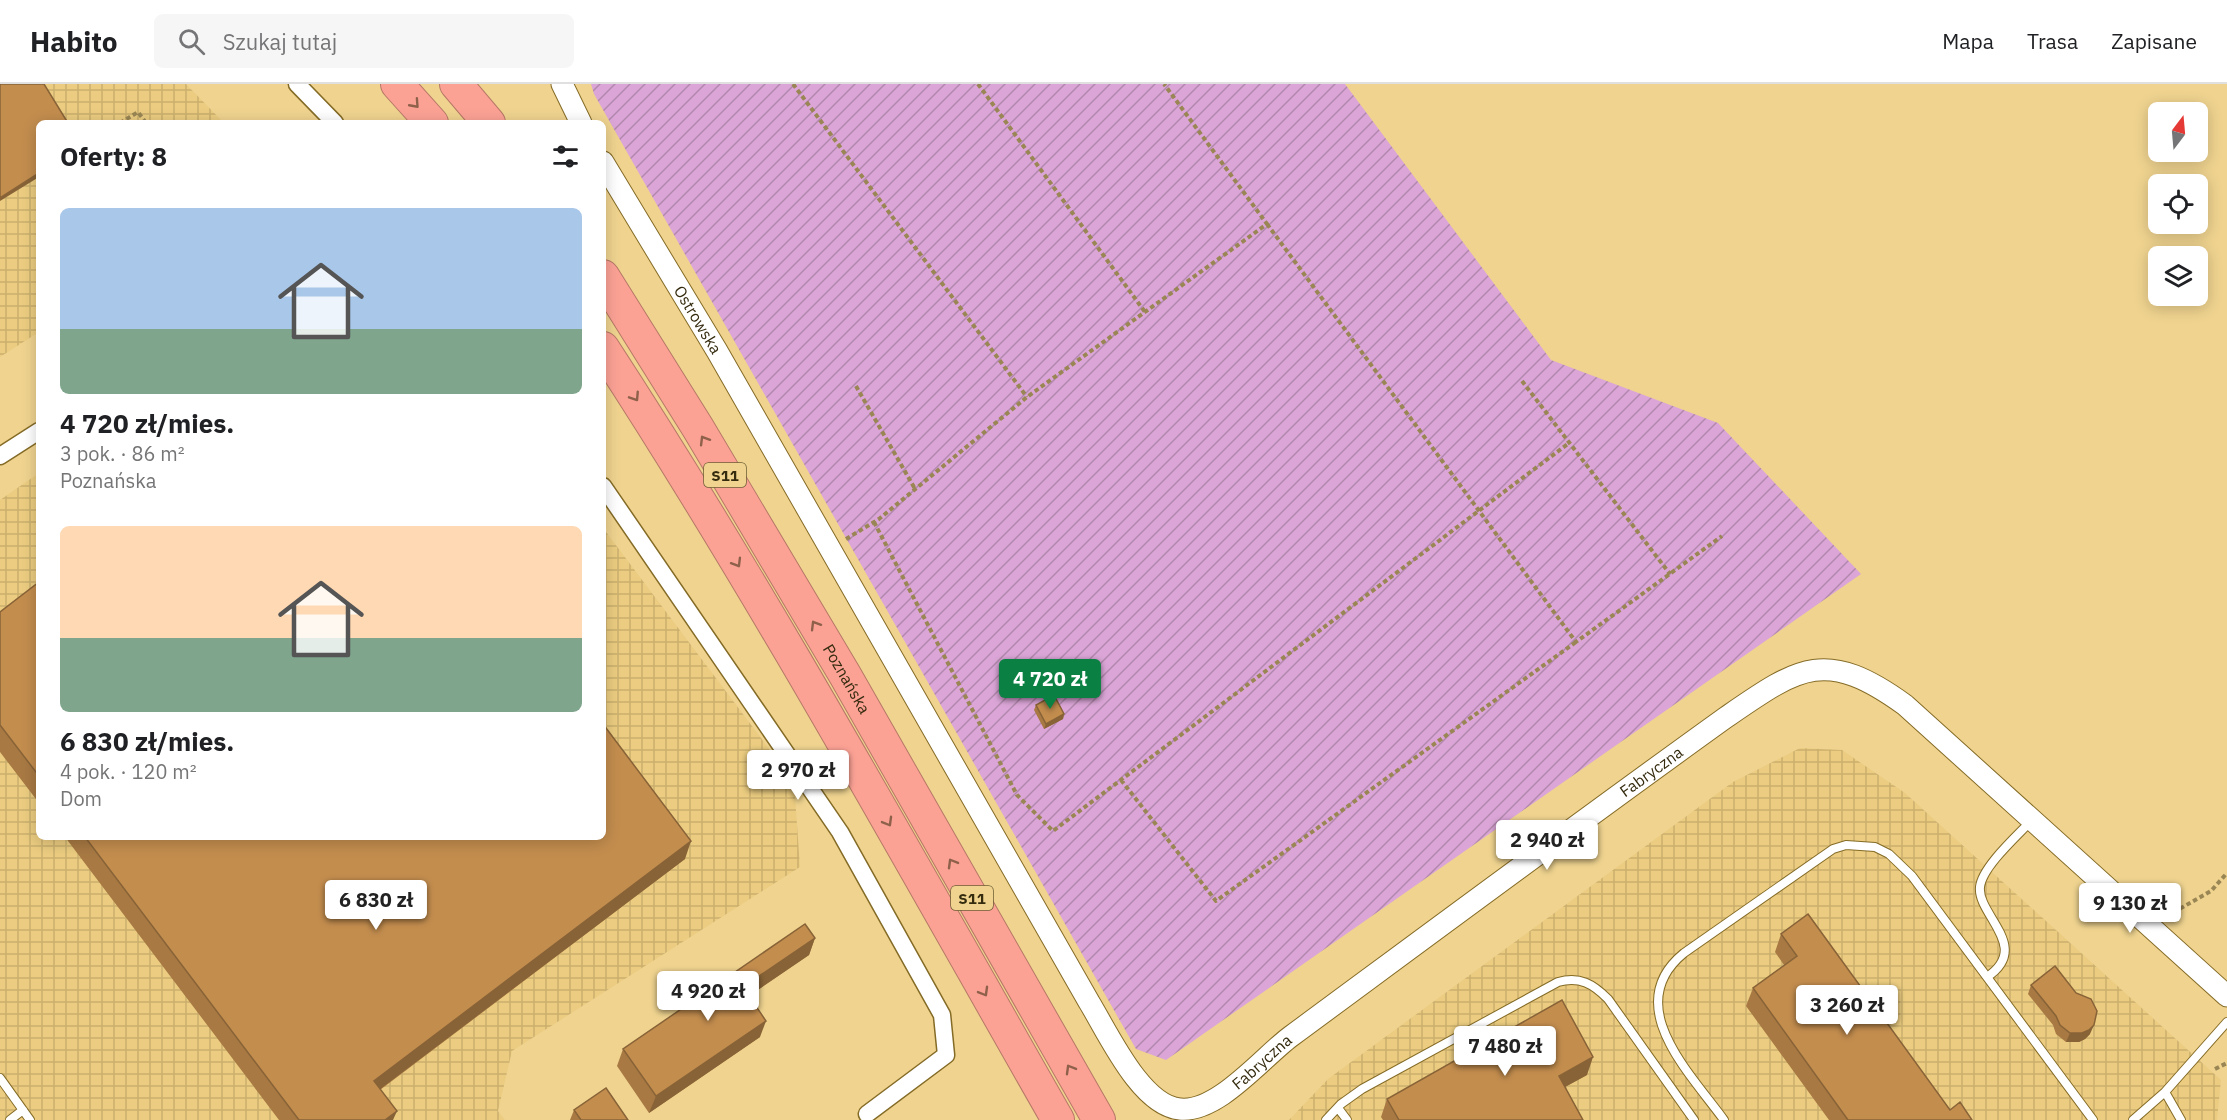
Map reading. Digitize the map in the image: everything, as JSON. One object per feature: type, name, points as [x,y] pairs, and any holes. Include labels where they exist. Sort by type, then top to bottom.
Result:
[{"type":"highway","points":[[398,84],[429,120]]},
{"type":"highway","points":[[456,84],[488,120]]},
{"type":"highway","points":[[475,84],[490,120]]},
{"type":"highway","name":"Poznańska","points":[[606,281],[839,665],[1099,1120]]},
{"type":"highway","name":"S11","points":[[606,353],[672,453],[806,679],[1058,1120]]},
{"type":"street","points":[[297,84],[332,120]]},
{"type":"street","points":[[562,84],[580,120]]},
{"type":"street","name":"Ostrowska","points":[[606,167],[717,351],[830,548]]},
{"type":"street","points":[[0,456],[36,433]]},
{"type":"street","points":[[606,490],[840,832],[942,1015],[946,1054],[867,1114]]},
{"type":"street","name":"Fabryczna","points":[[830,548],[1089,1002],[1139,1082],[1159,1102],[1169,1108],[1188,1110],[1212,1102],[1285,1041],[1715,725],[1776,685],[1815,669],[1842,670],[1868,680],[1885,690],[2033,819],[2227,996]]},
{"type":"lane","points":[[1987,977],[2001,964],[2003,945],[1998,926],[1981,895],[1980,884],[1988,868],[2033,819]]},
{"type":"lane","points":[[1724,1120],[1672,1048],[1662,1028],[1657,1003],[1666,970],[1684,953],[1833,849],[1846,845],[1875,847],[1901,864],[2093,1120]]},
{"type":"lane","points":[[1326,1120],[1368,1085],[1558,982],[1574,979],[1592,984],[1608,999],[1694,1120]]},
{"type":"lane","points":[[2133,1120],[2165,1092],[2227,1022]]},
{"type":"lane","points":[[0,1078],[30,1120]]},
{"type":"lane","points":[[2165,1092],[2181,1120]]},
{"type":"lane","points":[[1338,1108],[1347,1120]]},
{"type":"lane","points":[[10,1120],[22,1110]]},
{"type":"path","points":[[793,84],[1027,397]]},
{"type":"path","points":[[978,84],[1145,312]]},
{"type":"path","points":[[1164,84],[1576,642]]},
{"type":"path","points":[[125,120],[138,112],[144,120]]},
{"type":"path","points":[[830,548],[874,522],[1027,397],[1267,224]]},
{"type":"path","points":[[1522,381],[1670,574]]},
{"type":"path","points":[[855,386],[915,489]]},
{"type":"path","points":[[874,522],[1017,795],[1053,831],[1569,442]]},
{"type":"path","points":[[1121,780],[1216,901],[1722,536]]},
{"type":"path","points":[[2152,928],[2160,920],[2211,891],[2227,873]]},
{"type":"path","points":[[2215,1069],[2227,1063]]},
{"type":"shaded area","points":[[0,84],[186,84],[221,120],[36,120],[36,334],[0,357]]},
{"type":"shaded area","points":[[591,84],[1345,84],[1551,360],[1718,423],[1861,574],[1166,1060],[1136,1049],[594,94]]},
{"type":"shaded area","points":[[36,475],[36,840],[606,840],[606,532],[794,782],[800,867],[512,1051],[498,1111],[505,1120],[0,1120],[0,500]]},
{"type":"shaded area","points":[[1800,748],[1842,750],[1905,793],[2221,1080],[2217,1120],[1289,1120],[1328,1079],[1733,782]]},
{"type":"building","points":[[0,84],[44,84],[66,120],[36,120],[36,175],[0,198]]},
{"type":"building","points":[[36,584],[36,772],[0,725],[0,612]]},
{"type":"building","points":[[1054,695],[1064,714],[1046,724],[1036,705]]},
{"type":"building","points":[[606,728],[691,841],[374,1081],[397,1111],[385,1120],[299,1120],[87,840],[606,840]]},
{"type":"building","points":[[1808,914],[1950,1110],[1960,1102],[1972,1120],[1848,1120],[1753,988],[1797,956],[1781,934]]},
{"type":"building","points":[[805,924],[815,938],[743,987],[766,1021],[656,1096],[623,1049]]},
{"type":"building","points":[[2055,966],[2076,993],[2091,999],[2097,1011],[2094,1025],[2089,1030],[2082,1033],[2070,1033],[2060,1025],[2056,1016],[2031,985]]},
{"type":"building","points":[[1562,1000],[1593,1057],[1559,1076],[1583,1120],[1399,1120],[1387,1099]]},
{"type":"building","points":[[606,1088],[628,1120],[581,1120],[574,1110]]}]
